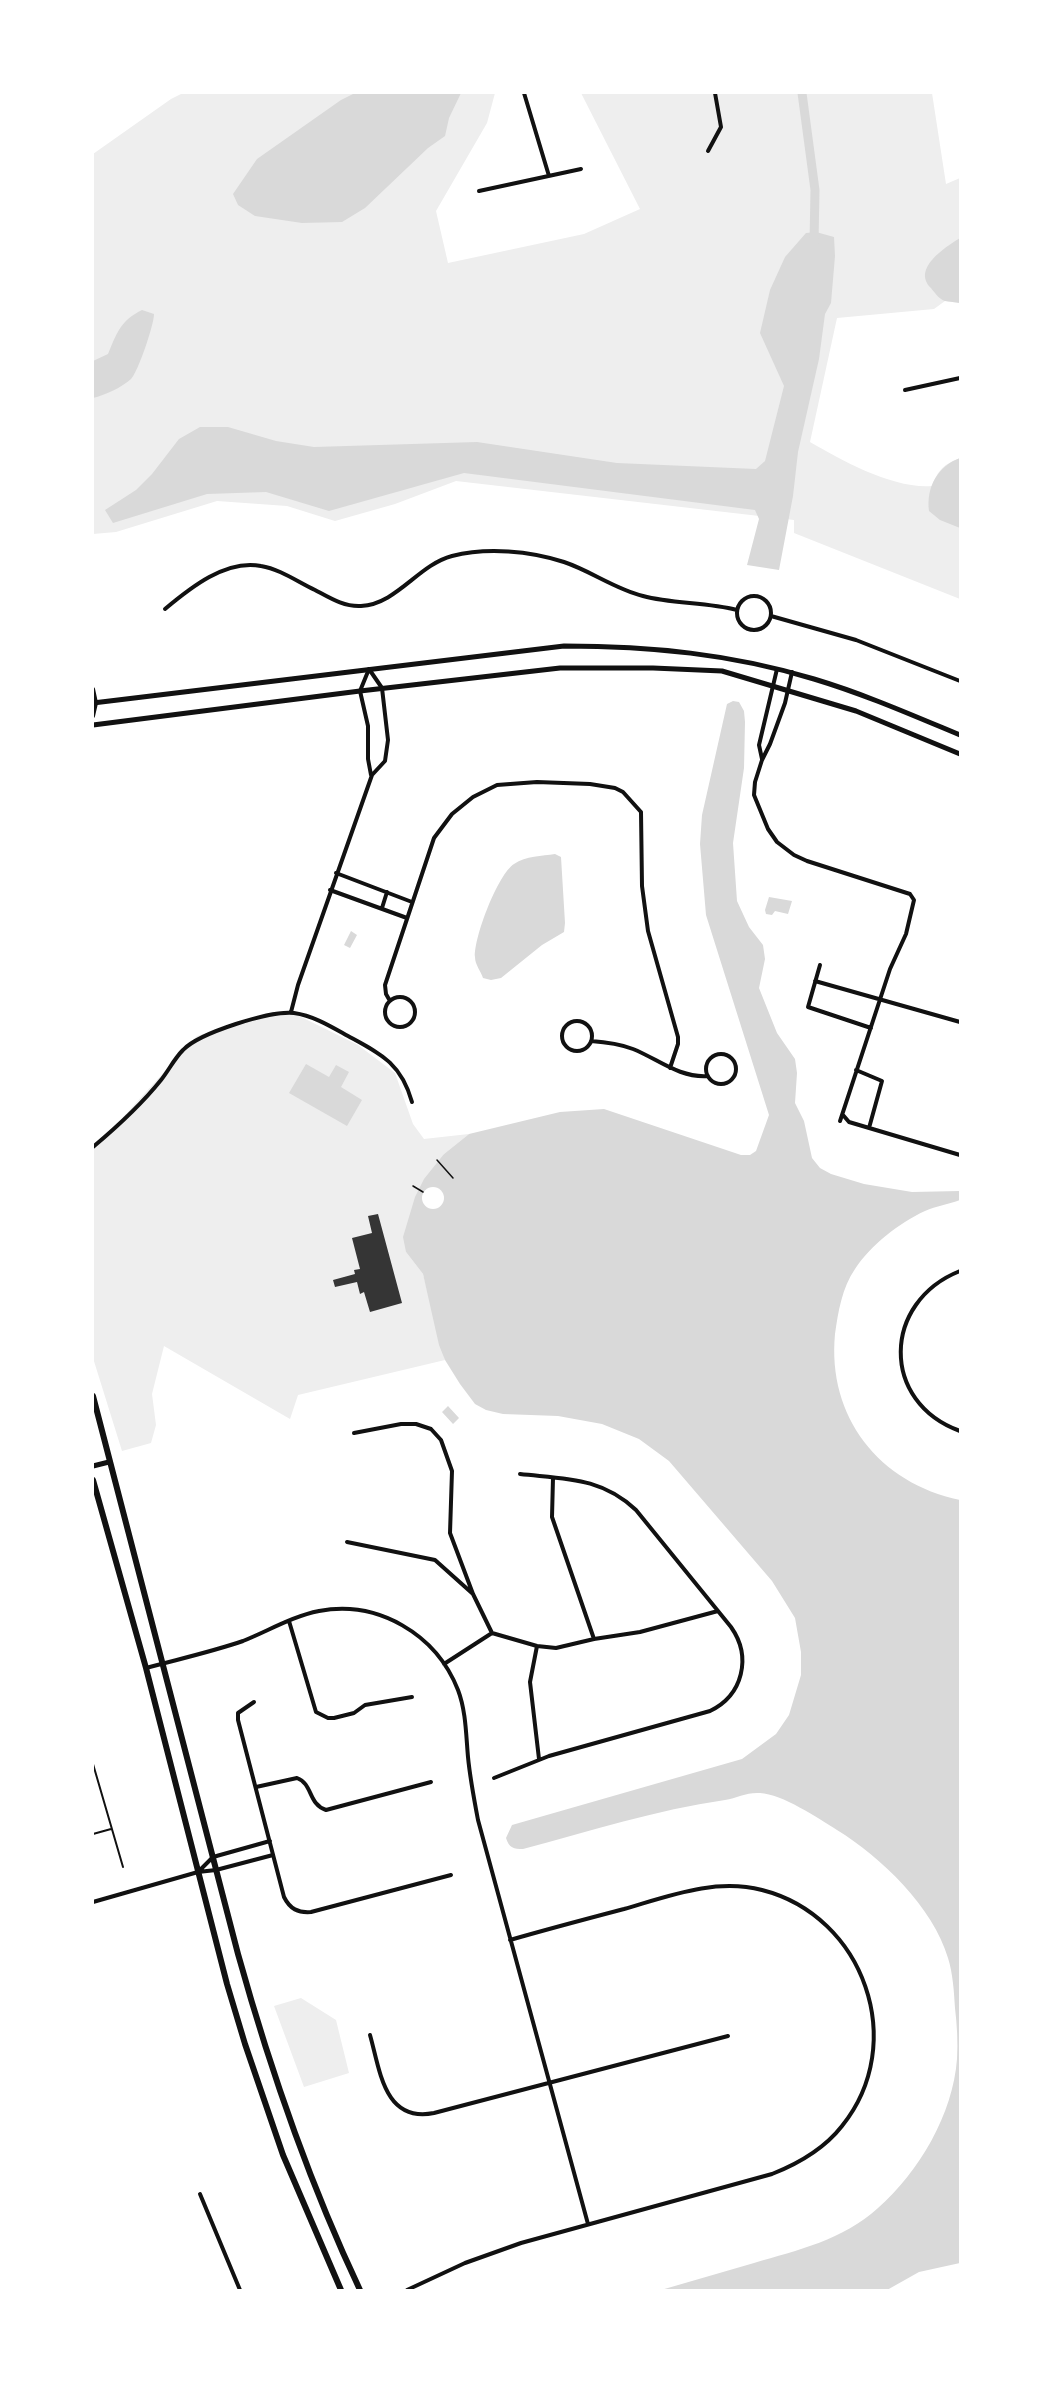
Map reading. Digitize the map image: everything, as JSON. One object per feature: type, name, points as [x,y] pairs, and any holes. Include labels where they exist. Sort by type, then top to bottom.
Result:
[{"type":"main road","points":[[93,1396],[249,1993],[283,2103],[325,2212],[360,2290]]},
{"type":"main road","points":[[93,1480],[146,1668],[227,1984],[265,2104],[307,2213],[341,2290]]},
{"type":"street","points":[[524,93],[549,176]]},
{"type":"street","points":[[708,151],[721,127],[715,93]]},
{"type":"street","points":[[479,191],[581,169]]},
{"type":"street","points":[[905,390],[960,378]]},
{"type":"street","points":[[165,609],[196,584],[218,573],[243,566],[261,566],[284,574],[342,604],[363,606],[379,602],[433,565],[451,556],[490,552],[528,554],[564,562],[643,596],[737,610]]},
{"type":"street","points":[[757,597],[766,602],[771,616],[761,629],[751,630],[738,621],[737,610],[746,598],[757,597]]},
{"type":"street","points":[[771,616],[856,640],[960,681]]},
{"type":"street","points":[[94,703],[564,646],[594,646],[689,652],[792,672],[853,692],[960,735]]},
{"type":"street","points":[[93,689],[93,721],[560,668],[722,671],[856,711],[960,754]]},
{"type":"street","points":[[291,1012],[298,984],[330,890],[372,775],[385,761],[388,740],[382,688],[369,669]]},
{"type":"street","points":[[369,669],[360,691],[368,726],[368,759],[372,775]]},
{"type":"street","points":[[762,760],[759,745],[777,669]]},
{"type":"street","points":[[792,672],[788,691],[755,782],[754,795],[759,811],[777,842],[794,855],[910,894],[914,900],[906,934],[890,969],[840,1121]]},
{"type":"street","points":[[390,1001],[385,985],[412,902],[434,838],[452,814],[473,797],[497,785],[537,782],[590,784],[623,792],[640,812],[642,886],[648,931],[678,1037],[670,1068]]},
{"type":"street","points":[[336,873],[412,902]]},
{"type":"street","points":[[330,890],[407,918]]},
{"type":"street","points":[[382,908],[387,892]]},
{"type":"street","points":[[820,965],[808,1007],[871,1028]]},
{"type":"street","points":[[815,981],[960,1022]]},
{"type":"street","points":[[399,997],[409,1000],[416,1013],[412,1022],[398,1027],[389,1023],[385,1014],[390,1001],[399,997]]},
{"type":"street","points":[[93,1147],[122,1123],[161,1080],[183,1049],[190,1044],[206,1034],[250,1020],[291,1012],[317,1018],[380,1053],[395,1066],[407,1084],[411,1102]]},
{"type":"street","points":[[581,1021],[589,1027],[591,1041],[585,1049],[575,1051],[566,1047],[562,1033],[571,1022],[581,1021]]},
{"type":"street","points":[[591,1041],[611,1043],[634,1050],[670,1068],[694,1076],[708,1076],[715,1083],[729,1082],[736,1075],[736,1065],[730,1056],[716,1055],[706,1066],[708,1076]]},
{"type":"street","points":[[856,1070],[882,1081],[869,1128]]},
{"type":"street","points":[[843,1114],[849,1122],[960,1155]]},
{"type":"street","points":[[960,1271],[936,1282],[917,1301],[903,1330],[900,1353],[905,1379],[918,1403],[937,1421],[960,1431]]},
{"type":"street","points":[[354,1433],[401,1424],[416,1424],[431,1429],[441,1440],[452,1471],[450,1533],[473,1594],[492,1633],[537,1646],[556,1648],[640,1632],[718,1611]]},
{"type":"street","points":[[93,1466],[109,1462]]},
{"type":"street","points":[[495,1778],[539,1760],[704,1714],[722,1705],[738,1684],[743,1658],[735,1632],[636,1510],[625,1500],[595,1484],[520,1474]]},
{"type":"street","points":[[553,1478],[552,1517],[594,1639]]},
{"type":"street","points":[[347,1542],[435,1560],[473,1594]]},
{"type":"street","points":[[146,1668],[242,1641],[289,1621],[334,1609],[358,1610],[382,1616],[410,1630],[429,1645],[444,1664],[463,1707],[478,1820],[588,2224]]},
{"type":"street","points":[[289,1621],[316,1712],[322,1716],[334,1718],[354,1713],[365,1705],[412,1697]]},
{"type":"street","points":[[444,1664],[492,1633]]},
{"type":"street","points":[[537,1646],[530,1683],[539,1760]]},
{"type":"street","points":[[254,1702],[238,1713],[273,1855],[287,1903],[292,1908],[305,1912],[451,1875]]},
{"type":"street","points":[[256,1787],[297,1778],[308,1785],[315,1803],[326,1810],[431,1782]]},
{"type":"street","points":[[198,1872],[213,1857],[270,1841]]},
{"type":"street","points":[[93,1902],[198,1872],[216,1870],[273,1855]]},
{"type":"street","points":[[407,2290],[493,2252],[772,2174],[802,2161],[828,2141],[850,2116],[869,2074],[875,2028],[868,1989],[851,1954],[826,1924],[804,1908],[781,1896],[749,1888],[714,1886],[510,1940]]},
{"type":"street","points":[[370,2035],[387,2093],[396,2104],[414,2114],[434,2113],[728,2036]]},
{"type":"street","points":[[200,2194],[240,2290]]},
{"type":"lane","points":[[93,1764],[123,1867]]},
{"type":"lane","points":[[93,1834],[111,1829]]},
{"type":"path","points":[[437,1160],[453,1178]]},
{"type":"path","points":[[413,1186],[423,1192]]},
{"type":"shaded area","points":[[183,93],[495,93],[487,123],[436,211],[448,263],[584,234],[640,209],[581,93],[932,93],[946,184],[960,178],[960,303],[945,301],[934,309],[837,318],[810,442],[869,472],[917,486],[932,486],[942,468],[960,458],[960,599],[794,533],[794,520],[456,481],[395,504],[335,521],[287,506],[217,501],[116,532],[93,534],[93,154]]},
{"type":"shaded area","points":[[355,93],[461,93],[449,118],[445,136],[428,148],[365,208],[342,222],[302,223],[255,216],[238,205],[233,194],[257,159],[341,100]]},
{"type":"shaded area","points":[[816,232],[834,237],[835,256],[831,303],[825,314],[819,359],[798,452],[793,496],[779,570],[747,565],[759,519],[755,510],[464,473],[329,511],[266,492],[207,494],[113,523],[105,510],[136,490],[152,474],[179,439],[200,427],[228,427],[276,441],[314,447],[477,442],[617,463],[756,469],[765,461],[784,386],[760,333],[770,290],[785,257],[806,233]]},
{"type":"shaded area","points":[[960,238],[960,303],[939,298],[926,281],[925,274],[932,260]]},
{"type":"shaded area","points":[[142,310],[154,314],[145,348],[134,375],[118,388],[93,398],[93,361],[108,354],[124,323]]},
{"type":"shaded area","points":[[960,458],[960,528],[940,520],[929,511],[929,494],[935,479],[945,466]]},
{"type":"shaded area","points":[[733,701],[739,702],[744,711],[745,722],[744,768],[733,843],[737,901],[749,927],[763,945],[765,959],[759,988],[777,1033],[795,1059],[797,1073],[795,1103],[804,1121],[812,1158],[820,1168],[831,1174],[864,1184],[912,1192],[960,1191],[960,1200],[929,1209],[915,1216],[886,1236],[862,1260],[844,1292],[835,1334],[835,1364],[840,1393],[850,1419],[864,1442],[883,1462],[905,1479],[931,1491],[960,1500],[960,2263],[919,2272],[887,2290],[661,2290],[819,2243],[864,2219],[893,2194],[920,2160],[931,2141],[949,2100],[954,2080],[957,2034],[950,1964],[931,1920],[888,1869],[854,1841],[810,1813],[769,1794],[751,1793],[674,1809],[523,1849],[510,1846],[506,1838],[512,1825],[742,1759],[776,1734],[789,1715],[801,1675],[801,1652],[795,1618],[772,1581],[669,1461],[639,1439],[602,1424],[558,1416],[503,1414],[486,1410],[475,1404],[445,1360],[439,1345],[423,1274],[406,1252],[403,1237],[415,1197],[424,1179],[444,1154],[469,1134],[560,1112],[604,1109],[741,1155],[750,1155],[756,1151],[769,1115],[706,915],[700,844],[702,815],[727,704]]},
{"type":"shaded area","points":[[555,854],[561,857],[564,932],[542,945],[501,978],[491,980],[483,978],[475,960],[478,935],[501,880],[519,861]]},
{"type":"shaded area","points":[[769,897],[792,901],[788,914],[775,911],[772,915],[766,914]]},
{"type":"shaded area","points":[[351,931],[357,935],[350,948],[344,945]]},
{"type":"shaded area","points":[[291,1012],[358,1045],[395,1073],[413,1124],[424,1139],[469,1134],[444,1154],[406,1252],[423,1274],[445,1360],[298,1395],[290,1419],[164,1346],[152,1394],[156,1425],[151,1443],[122,1451],[93,1358],[93,1150],[197,1036],[247,1021]]},
{"type":"shaded area","points":[[306,1064],[329,1077],[336,1065],[349,1072],[341,1087],[362,1100],[347,1126],[289,1093]]},
{"type":"shaded area","points":[[448,1406],[459,1418],[453,1424],[442,1412]]},
{"type":"shaded area","points":[[301,1998],[336,2020],[349,2073],[304,2087],[274,2006]]},
{"type":"pier","points":[[429,1187],[437,1187],[444,1194],[444,1202],[437,1209],[429,1209],[422,1202],[422,1194]]},
{"type":"building","points":[[378,1214],[402,1303],[370,1312],[364,1292],[360,1294],[357,1282],[335,1287],[333,1280],[355,1274],[354,1270],[360,1269],[352,1238],[372,1233],[368,1216]]},
{"type":"waterway","points":[[802,93],[815,190],[814,242]]}]
